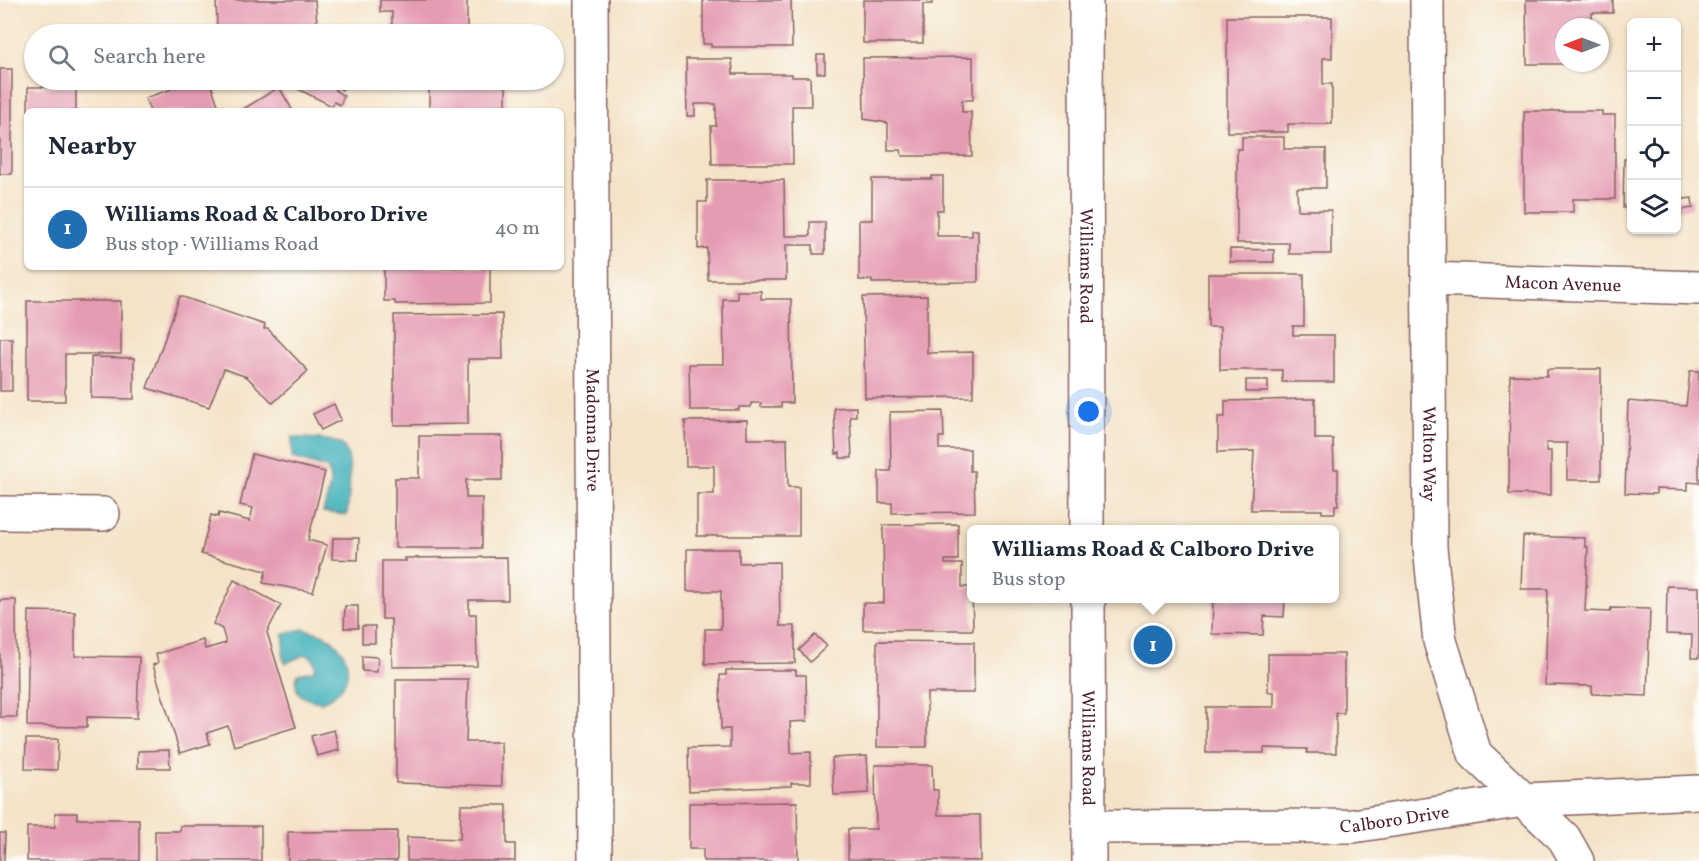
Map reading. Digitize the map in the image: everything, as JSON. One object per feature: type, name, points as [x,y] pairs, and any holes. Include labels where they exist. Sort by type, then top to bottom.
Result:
[{"type":"street","name":"Madonna Drive","points":[[591,0],[595,861]]},
{"type":"street","name":"Williams Road","points":[[1086,0],[1088,525]]},
{"type":"street","name":"Walton Way","points":[[1427,0],[1430,548],[1440,641],[1475,754],[1564,838],[1577,861]]},
{"type":"street","name":"Macon Avenue","points":[[1428,279],[1699,288]]},
{"type":"street","points":[[0,513],[103,514]]},
{"type":"street","name":"Williams Road","points":[[1088,603],[1089,861]]},
{"type":"street","name":"Calboro Drive","points":[[1089,827],[1353,826],[1524,800],[1699,792]]},
{"type":"water","points":[[292,437],[334,441],[344,448],[348,455],[350,476],[347,515],[323,512],[330,484],[327,468],[292,458]]},
{"type":"water","points":[[303,629],[326,636],[336,644],[347,662],[348,672],[340,689],[321,702],[304,698],[296,687],[298,674],[313,671],[316,667],[313,659],[306,654],[286,663],[283,659],[284,634]]},
{"type":"building","points":[[216,0],[315,0],[317,24],[217,24]]},
{"type":"building","points":[[380,0],[467,0],[467,24],[392,24],[392,12],[380,12]]},
{"type":"building","points":[[703,0],[791,0],[792,47],[711,47],[711,44],[703,44]]},
{"type":"building","points":[[863,0],[932,0],[932,4],[923,4],[923,43],[863,43]]},
{"type":"building","points":[[1526,0],[1613,0],[1613,13],[1592,13],[1592,18],[1555,18],[1555,64],[1527,64]]},
{"type":"building","points":[[1227,17],[1332,17],[1332,58],[1323,58],[1323,84],[1332,84],[1332,124],[1288,124],[1288,132],[1227,132]]},
{"type":"building","points":[[817,55],[825,55],[825,73],[817,73]]},
{"type":"building","points":[[973,57],[973,100],[962,100],[962,112],[971,112],[972,156],[902,156],[901,150],[888,150],[888,123],[864,119],[863,58]]},
{"type":"building","points":[[686,59],[732,59],[733,74],[792,74],[792,77],[810,77],[811,106],[792,106],[793,164],[712,164],[711,126],[716,126],[716,104],[695,104],[695,116],[687,116]]},
{"type":"building","points":[[0,69],[12,69],[12,174],[0,174]]},
{"type":"building","points":[[28,90],[76,90],[76,108],[28,108]]},
{"type":"building","points":[[169,90],[213,90],[219,108],[149,108],[145,98]]},
{"type":"building","points":[[274,90],[281,90],[291,108],[245,108]]},
{"type":"building","points":[[300,90],[335,90],[344,96],[340,105],[334,102],[332,106]]},
{"type":"building","points":[[429,90],[506,90],[506,108],[429,108]]},
{"type":"building","points":[[1524,111],[1602,111],[1602,115],[1615,115],[1615,199],[1573,199],[1573,212],[1524,212]]},
{"type":"building","points":[[1242,137],[1284,137],[1284,149],[1326,149],[1326,188],[1297,188],[1298,210],[1331,210],[1331,254],[1289,254],[1289,243],[1237,243],[1237,149],[1242,149]]},
{"type":"building","points":[[1624,159],[1627,159],[1627,208],[1623,208]]},
{"type":"building","points":[[932,176],[943,176],[943,210],[937,210],[937,236],[972,236],[972,230],[978,230],[978,282],[872,283],[872,280],[859,280],[859,220],[872,220],[872,179],[932,179]]},
{"type":"building","points":[[707,180],[784,180],[785,236],[810,236],[810,222],[825,222],[825,254],[813,254],[813,245],[786,245],[786,280],[708,280],[707,248],[698,249],[698,202],[707,202]]},
{"type":"building","points":[[1692,198],[1693,208],[1681,210],[1681,199]]},
{"type":"building","points":[[1230,249],[1274,250],[1274,262],[1230,262]]},
{"type":"building","points":[[384,270],[490,270],[490,303],[395,304],[395,301],[384,301]]},
{"type":"building","points":[[1208,274],[1304,274],[1304,326],[1293,326],[1293,335],[1334,335],[1334,382],[1282,382],[1282,370],[1220,370],[1220,327],[1208,327]]},
{"type":"building","points":[[737,291],[761,291],[761,299],[791,299],[792,403],[781,403],[781,407],[761,407],[761,403],[751,403],[751,407],[739,407],[739,410],[690,410],[689,364],[724,364],[723,299],[737,299]]},
{"type":"building","points":[[180,296],[265,325],[264,329],[268,329],[308,371],[273,403],[247,377],[224,369],[209,407],[147,388]]},
{"type":"building","points":[[927,296],[927,353],[973,352],[973,397],[865,398],[863,297]]},
{"type":"building","points":[[27,301],[121,301],[121,354],[65,354],[65,401],[27,401]]},
{"type":"building","points":[[502,314],[503,359],[468,359],[468,424],[394,425],[394,315]]},
{"type":"building","points":[[0,338],[12,338],[12,391],[0,391]]},
{"type":"building","points":[[91,357],[134,358],[134,399],[91,398]]},
{"type":"building","points":[[1547,369],[1601,369],[1601,480],[1567,480],[1567,443],[1546,443],[1546,451],[1551,451],[1551,495],[1509,494],[1510,375],[1547,376]]},
{"type":"building","points":[[1690,371],[1699,371],[1699,483],[1688,482],[1688,490],[1656,489],[1656,494],[1625,493],[1628,401],[1686,406]]},
{"type":"building","points":[[1246,380],[1268,380],[1268,392],[1246,392]]},
{"type":"building","points":[[1315,399],[1315,439],[1333,439],[1334,469],[1338,469],[1338,505],[1335,505],[1335,513],[1322,513],[1322,510],[1251,510],[1254,451],[1218,452],[1218,417],[1225,417],[1225,401]]},
{"type":"building","points":[[334,404],[341,420],[321,430],[313,414]]},
{"type":"building","points":[[856,407],[856,416],[850,416],[852,458],[840,458],[840,453],[836,454],[834,408]]},
{"type":"building","points":[[943,411],[944,437],[939,437],[939,449],[970,449],[970,471],[974,471],[975,512],[892,513],[892,503],[879,503],[879,471],[891,471],[890,412]]},
{"type":"building","points":[[747,420],[747,439],[787,439],[788,487],[799,487],[799,536],[697,536],[697,494],[714,494],[714,466],[686,466],[685,421]]},
{"type":"building","points":[[419,436],[502,436],[502,480],[466,480],[466,498],[482,498],[482,548],[395,548],[395,478],[419,478]]},
{"type":"building","points":[[252,454],[325,472],[308,540],[327,545],[313,592],[263,583],[266,571],[201,554],[211,515],[218,517],[219,513],[250,521],[253,508],[240,505]]},
{"type":"building","points":[[958,524],[958,560],[945,560],[945,564],[962,564],[962,587],[967,587],[967,603],[972,603],[973,630],[863,630],[863,603],[884,603],[883,525]]},
{"type":"building","points":[[1523,536],[1585,538],[1585,547],[1588,547],[1585,611],[1610,612],[1611,608],[1650,609],[1647,696],[1592,694],[1592,686],[1545,685],[1548,589],[1521,589]]},
{"type":"building","points":[[333,538],[359,538],[358,560],[332,559]]},
{"type":"building","points":[[687,549],[739,549],[739,563],[779,562],[780,626],[795,626],[795,663],[705,664],[705,629],[721,629],[721,591],[687,591]]},
{"type":"building","points":[[507,557],[508,600],[469,600],[469,614],[476,614],[477,666],[392,667],[391,619],[382,619],[382,561],[406,561],[405,558]]},
{"type":"building","points":[[234,580],[281,605],[267,632],[296,727],[234,746],[228,726],[207,733],[210,744],[180,753],[153,665],[158,663],[156,654],[203,640],[205,649],[226,643],[222,629],[213,624]]},
{"type":"building","points":[[1667,586],[1699,587],[1699,658],[1691,658],[1692,635],[1666,634]]},
{"type":"building","points":[[0,600],[16,600],[17,717],[0,717]]},
{"type":"building","points":[[1213,603],[1285,603],[1284,617],[1264,616],[1263,635],[1212,634]]},
{"type":"building","points":[[345,606],[358,606],[358,628],[344,628]]},
{"type":"building","points":[[29,611],[75,612],[75,656],[139,657],[137,718],[87,717],[87,727],[27,726]]},
{"type":"building","points":[[362,626],[375,626],[375,643],[362,643]]},
{"type":"building","points":[[815,635],[827,646],[810,662],[799,650]]},
{"type":"building","points":[[877,641],[974,642],[974,693],[927,693],[927,747],[877,747]]},
{"type":"building","points":[[1268,654],[1344,654],[1344,713],[1336,713],[1336,753],[1307,753],[1307,749],[1264,748],[1264,753],[1206,753],[1206,707],[1274,707],[1274,692],[1268,692]]},
{"type":"building","points":[[362,656],[378,657],[377,672],[362,671]]},
{"type":"building","points":[[726,670],[796,670],[796,675],[806,675],[807,721],[790,722],[791,753],[811,752],[811,783],[689,791],[688,748],[730,747],[730,729],[721,729],[720,675],[726,675]]},
{"type":"building","points":[[396,679],[468,679],[466,742],[501,742],[502,786],[396,783]]},
{"type":"building","points":[[334,730],[339,750],[317,756],[311,736]]},
{"type":"building","points":[[26,739],[58,739],[57,770],[25,769]]},
{"type":"building","points":[[169,750],[170,768],[138,768],[138,751]]},
{"type":"building","points":[[867,756],[869,793],[834,795],[832,758]]},
{"type":"building","points":[[875,765],[932,765],[933,790],[938,790],[938,815],[980,815],[981,861],[848,859],[848,829],[876,829]]},
{"type":"building","points":[[797,802],[798,861],[703,861],[703,849],[689,849],[689,803]]},
{"type":"building","points":[[461,805],[507,805],[507,844],[515,844],[515,861],[407,861],[407,837],[460,839]]},
{"type":"building","points":[[55,813],[77,813],[77,819],[139,819],[139,861],[27,861],[27,827],[55,827]]},
{"type":"building","points":[[180,826],[261,826],[261,861],[155,861],[155,831],[180,831]]},
{"type":"building","points":[[397,831],[397,861],[288,861],[288,832]]},
{"type":"building","points":[[0,833],[5,833],[4,861],[0,861]]},
{"type":"place","name":"Williams Road & Calboro Drive","points":[[1153,645]]}]
